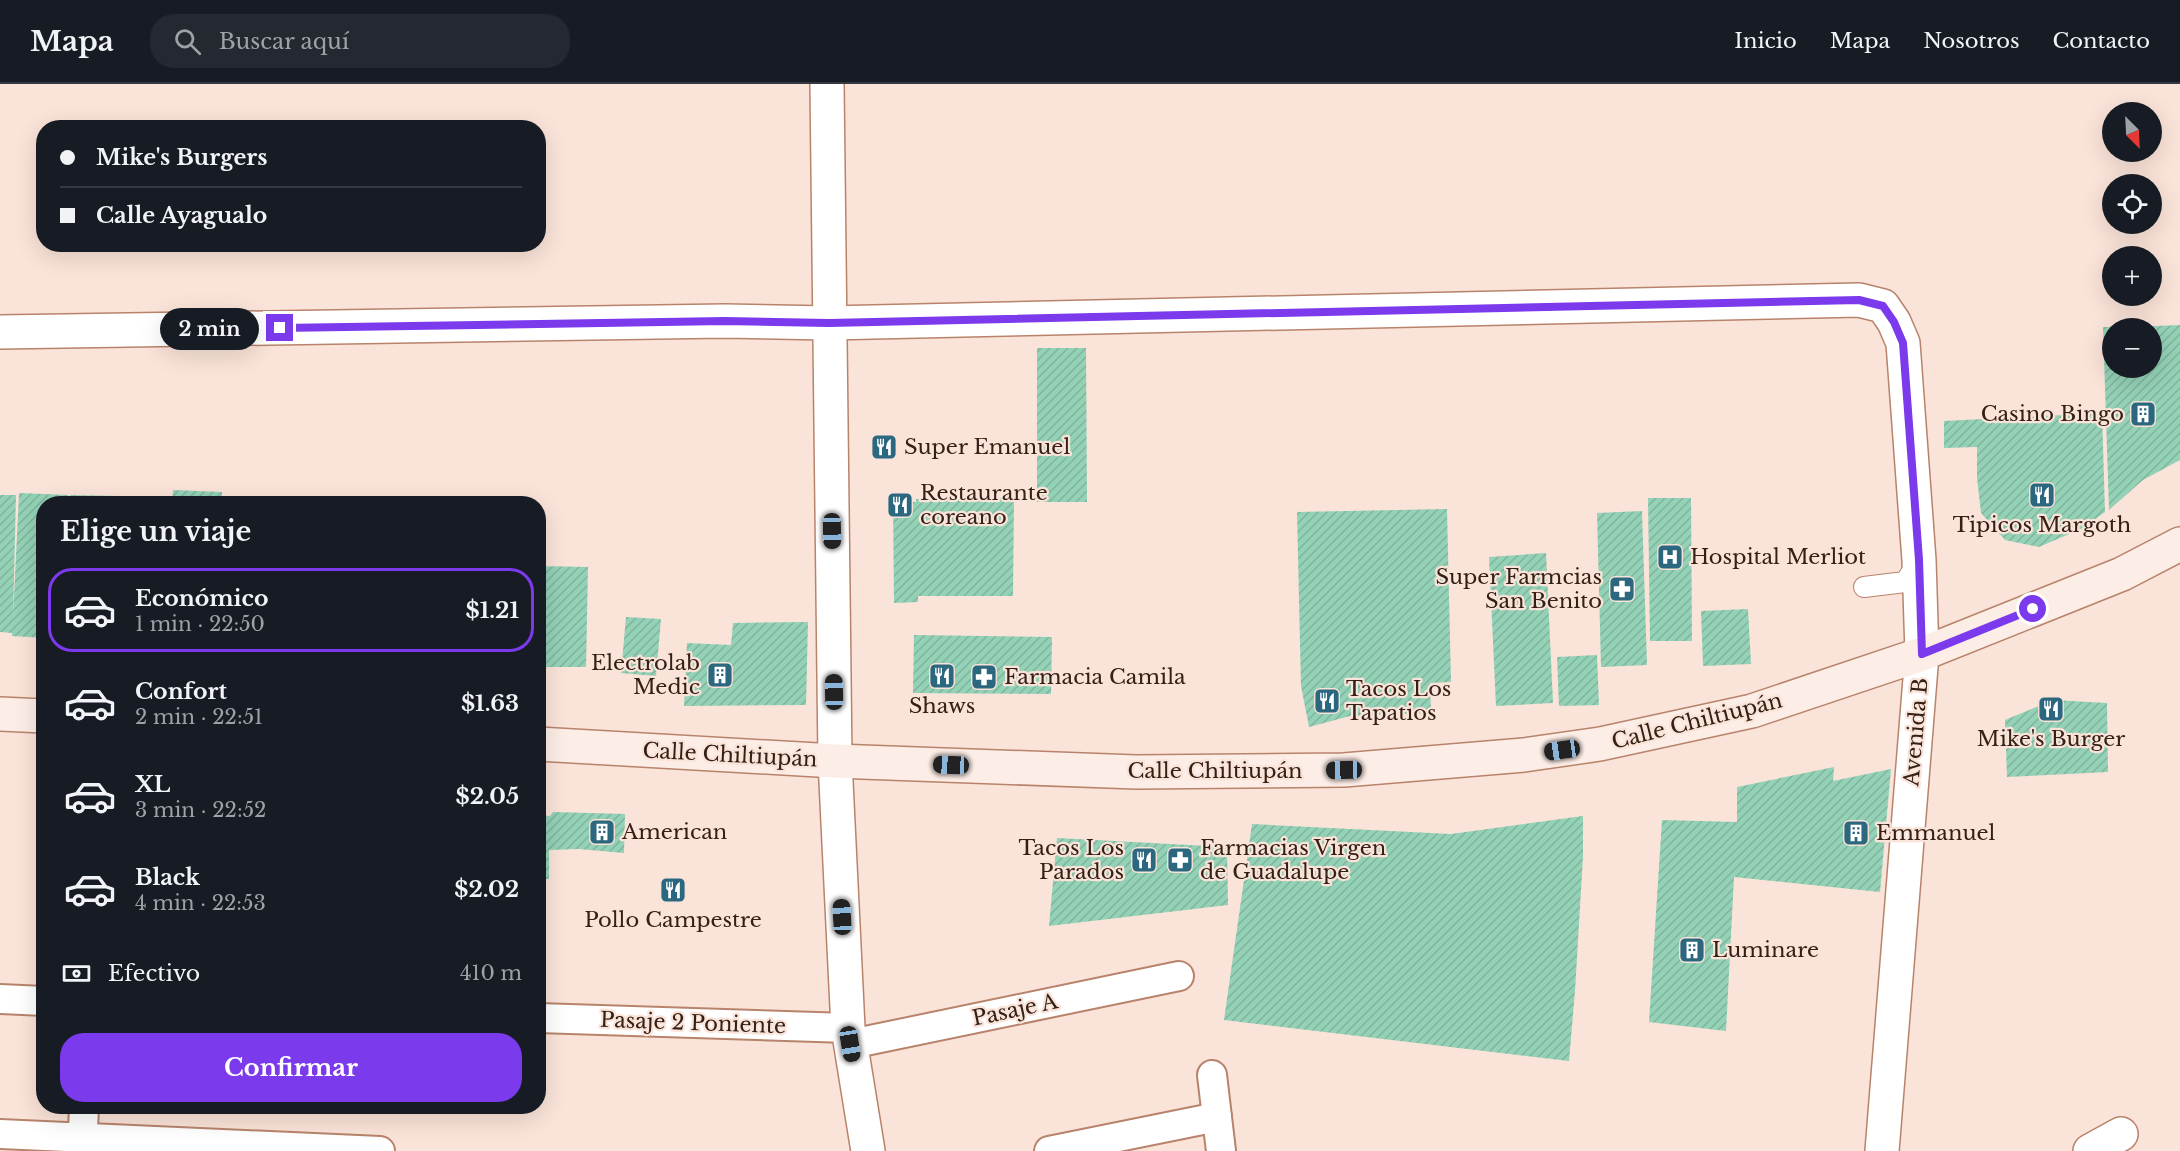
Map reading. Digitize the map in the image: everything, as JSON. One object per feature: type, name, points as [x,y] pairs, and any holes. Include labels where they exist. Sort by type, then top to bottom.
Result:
[{"type":"main road","name":"Calle Chiltiupán","points":[[546,744],[835,761],[1136,772],[1344,770],[1524,755],[1600,744],[1752,711],[1922,654],[2122,574],[2180,544]]},
{"type":"main road","points":[[0,714],[36,716]]},
{"type":"street","points":[[827,84],[835,761],[849,1036],[868,1151]]},
{"type":"street","name":"Avenida B","points":[[829,323],[1859,300],[1883,306],[1894,322],[1903,343],[1919,560],[1922,654],[1882,1151]]},
{"type":"street","points":[[0,332],[725,321],[829,323]]},
{"type":"street","name":"Pasaje A","points":[[849,1036],[1179,976]]},
{"type":"street","points":[[0,999],[36,1001]]},
{"type":"street","name":"Pasaje 2 Poniente","points":[[546,1018],[849,1036]]},
{"type":"street","points":[[1212,1075],[1221,1151]]},
{"type":"street","points":[[82,1144],[84,1114]]},
{"type":"street","points":[[1049,1151],[1217,1117]]},
{"type":"street","points":[[0,1134],[82,1144],[380,1151]]},
{"type":"street","points":[[2090,1151],[2121,1134]]},
{"type":"lane","points":[[1864,587],[1905,582],[1919,560]]},
{"type":"building","name":"Casino Bingo","points":[[2180,325],[2180,460],[2143,480],[2109,510],[2105,378],[2162,378],[2162,326]]},
{"type":"building","points":[[1037,348],[1086,348],[1087,502],[1037,502]]},
{"type":"building","name":"Tipicos Margoth","points":[[2102,413],[2105,512],[2083,528],[2039,547],[2005,540],[1981,513],[1977,478],[1977,447],[1944,448],[1944,421]]},
{"type":"building","points":[[173,490],[222,492],[222,496],[173,496]]},
{"type":"building","points":[[19,493],[68,495],[36,496],[36,638],[12,636],[12,633],[0,632],[0,495],[16,495],[13,619]]},
{"type":"building","points":[[70,495],[119,496],[70,496]]},
{"type":"building","points":[[1014,498],[1013,596],[918,596],[918,602],[894,603],[893,502],[916,502],[916,499]]},
{"type":"building","name":"Hospital Merliot","points":[[1648,498],[1691,498],[1692,641],[1650,641]]},
{"type":"building","points":[[1447,509],[1451,682],[1430,683],[1431,713],[1350,716],[1309,727],[1301,686],[1297,512]]},
{"type":"building","name":"Super Farmcias San Benito","points":[[1642,511],[1647,665],[1601,667],[1597,513]]},
{"type":"building","points":[[1546,553],[1553,703],[1496,706],[1489,557]]},
{"type":"building","points":[[546,566],[588,567],[586,667],[546,667]]},
{"type":"building","points":[[1748,609],[1751,664],[1703,666],[1701,611]]},
{"type":"building","points":[[626,617],[661,619],[656,676],[621,673]]},
{"type":"building","points":[[808,622],[806,705],[684,706],[687,643],[731,645],[733,623]]},
{"type":"building","points":[[914,635],[1052,637],[1051,694],[913,693]]},
{"type":"building","points":[[1597,655],[1599,705],[1559,706],[1557,657]]},
{"type":"building","points":[[2053,700],[2107,703],[2108,772],[2007,777],[2005,720]]},
{"type":"building","points":[[1834,767],[1833,781],[1891,769],[1880,892],[1734,877],[1726,1031],[1649,1022],[1662,820],[1737,822],[1737,787]]},
{"type":"building","points":[[553,812],[625,814],[624,853],[579,849],[549,850],[549,879],[546,879],[546,816],[550,816]]},
{"type":"building","points":[[1583,816],[1583,856],[1569,1061],[1224,1020],[1252,824],[1451,834]]},
{"type":"building","points":[[1057,838],[1227,847],[1228,905],[1049,926]]},
{"type":"place","name":"Casino Bingo","points":[[2143,414]]},
{"type":"place","name":"Super Emanuel","points":[[884,447]]},
{"type":"place","name":"Tipicos Margoth","points":[[2042,495]]},
{"type":"place","name":"Restaurante coreano","points":[[900,505]]},
{"type":"place","name":"Hospital Merliot","points":[[1670,557]]},
{"type":"place","name":"Super Farmcias San Benito","points":[[1622,589]]},
{"type":"place","name":"Electrolab Medic","points":[[720,675]]},
{"type":"place","name":"Shaws","points":[[942,676]]},
{"type":"place","name":"Farmacia Camila","points":[[984,677]]},
{"type":"place","name":"Tacos Los Tapatios","points":[[1327,701]]},
{"type":"place","name":"Mike's Burger","points":[[2051,709]]},
{"type":"place","name":"American","points":[[602,832]]},
{"type":"place","name":"Emmanuel","points":[[1856,833]]},
{"type":"place","name":"Tacos Los Parados","points":[[1144,860]]},
{"type":"place","name":"Farmacias Virgen de Guadalupe","points":[[1180,860]]},
{"type":"place","name":"Pollo Campestre","points":[[673,890]]},
{"type":"place","name":"Luminare","points":[[1692,950]]},
{"type":"route","points":[[280,328],[725,321],[829,323],[1859,300],[1883,306],[1894,322],[1903,343],[1919,560],[1922,654],[2033,609]]}]
